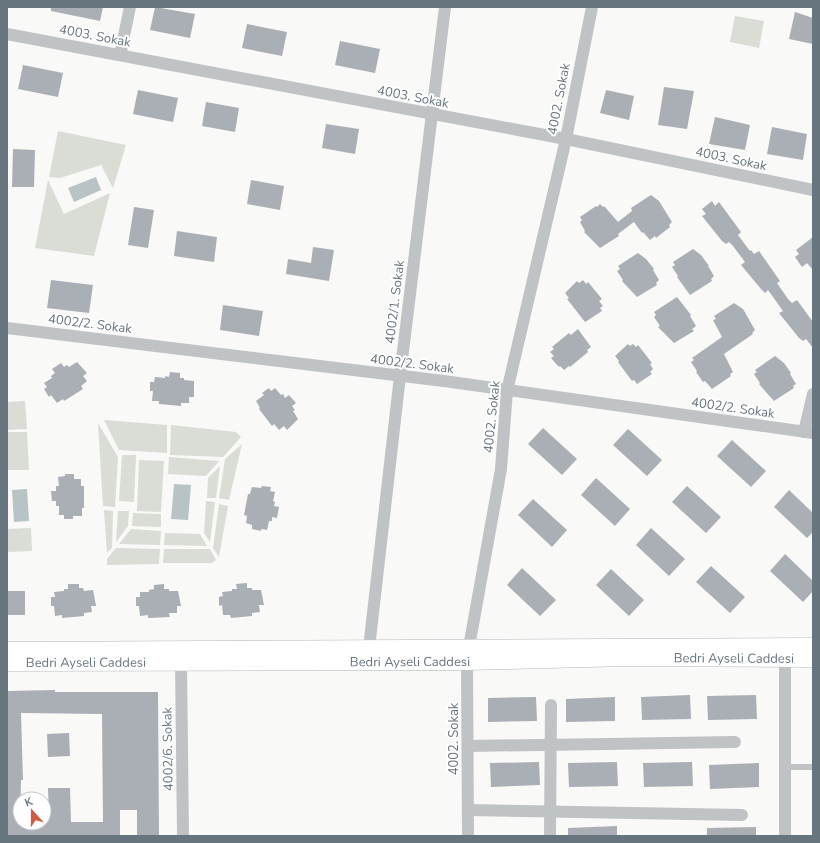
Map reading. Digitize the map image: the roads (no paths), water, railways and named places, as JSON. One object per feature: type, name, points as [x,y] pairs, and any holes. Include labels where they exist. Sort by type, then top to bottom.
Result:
[{"type":"main road","name":"Bedri Ayseli Caddesi","points":[[7,663],[181,662],[813,646]]},
{"type":"main road","name":"Bedri Ayseli Caddesi","points":[[7,650],[370,648],[468,654],[629,658],[813,659]]},
{"type":"street","points":[[120,55],[130,7]]},
{"type":"street","name":"4002/1. Sokak","points":[[370,648],[400,376],[445,7]]},
{"type":"street","name":"4002. Sokak","points":[[468,836],[468,654],[501,469],[507,391],[566,139],[592,7]]},
{"type":"street","name":"4003. Sokak","points":[[7,34],[566,139],[813,190]]},
{"type":"street","name":"4002/2. Sokak","points":[[7,328],[400,376],[808,432]]},
{"type":"street","points":[[808,432],[813,394]]},
{"type":"street","points":[[785,659],[785,836]]},
{"type":"street","name":"4002/6. Sokak","points":[[181,662],[183,836]]},
{"type":"street","points":[[550,836],[551,705]]},
{"type":"street","points":[[468,746],[735,742]]},
{"type":"street","points":[[468,810],[742,815]]},
{"type":"lane","points":[[785,767],[813,767]]}]
